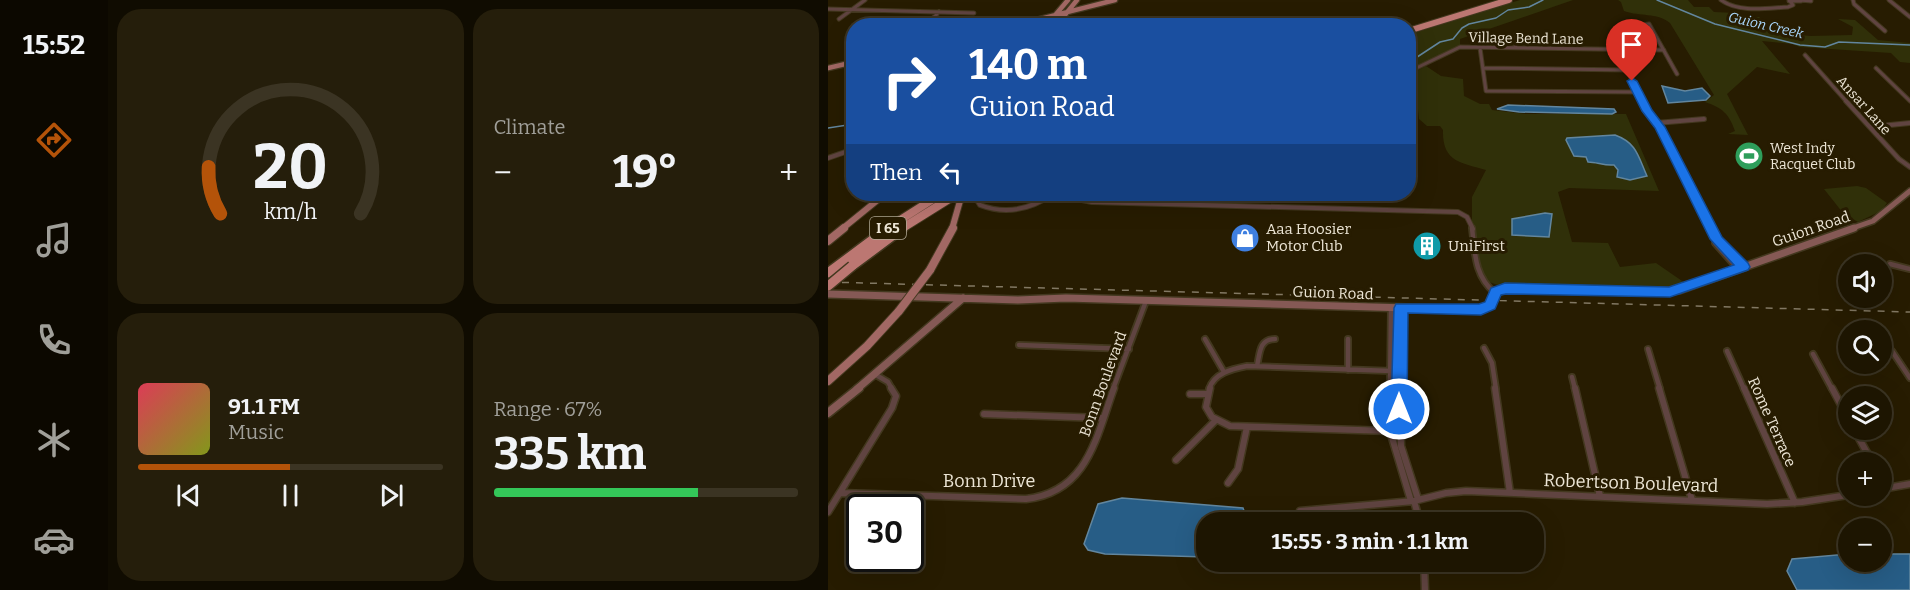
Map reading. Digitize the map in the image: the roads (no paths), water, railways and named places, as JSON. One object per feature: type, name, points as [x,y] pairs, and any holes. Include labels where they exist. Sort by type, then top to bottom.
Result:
[{"type":"highway","points":[[1416,23],[1489,0]]},
{"type":"highway","points":[[1416,28],[1509,0]]},
{"type":"highway","name":"I 65","points":[[828,273],[894,223],[935,201]]},
{"type":"highway","name":"I 65","points":[[828,286],[938,201]]},
{"type":"main road","points":[[1052,18],[1068,0]]},
{"type":"main road","points":[[1062,18],[1077,0],[1088,4]]},
{"type":"main road","points":[[1040,18],[1104,0]]},
{"type":"main road","points":[[1068,10],[1115,0]]},
{"type":"main road","points":[[1034,18],[1057,13]]},
{"type":"main road","points":[[828,68],[846,64]]},
{"type":"main road","points":[[828,241],[877,201]]},
{"type":"main road","points":[[828,381],[867,346],[899,311],[930,270],[952,230],[960,201]]},
{"type":"street","points":[[839,20],[866,0]]},
{"type":"street","points":[[1721,0],[1727,5],[1739,7],[1788,7],[1793,5],[1789,0]]},
{"type":"street","points":[[1789,0],[1810,0]]},
{"type":"street","points":[[1853,0],[1854,4],[1885,31]]},
{"type":"street","points":[[1889,0],[1910,17]]},
{"type":"street","points":[[828,9],[974,13]]},
{"type":"street","points":[[933,18],[939,12]]},
{"type":"street","points":[[1622,28],[1649,24],[1677,74]]},
{"type":"street","points":[[1516,33],[1514,38],[1516,48]]},
{"type":"street","name":"Village Bend Lane","points":[[1416,68],[1460,47],[1664,50]]},
{"type":"street","points":[[1480,48],[1486,91],[1637,92]]},
{"type":"street","points":[[1617,50],[1637,92],[1656,123],[1717,239],[1715,243],[1741,268]]},
{"type":"street","name":"Ansar Lane","points":[[1805,56],[1899,159],[1910,167]]},
{"type":"street","points":[[1483,68],[1627,70]]},
{"type":"street","points":[[1876,68],[1910,100]]},
{"type":"street","points":[[1656,123],[1704,119]]},
{"type":"street","points":[[1870,127],[1910,123]]},
{"type":"street","points":[[828,158],[846,152]]},
{"type":"street","name":"Guion Road","points":[[828,294],[1481,310],[1490,305],[1495,292],[1505,288],[1670,292],[1873,221],[1910,191]]},
{"type":"street","points":[[977,201],[980,205],[1000,210],[1028,207],[1040,201]]},
{"type":"street","points":[[1087,201],[1458,212],[1466,216],[1472,224],[1479,274],[1483,282],[1495,292]]},
{"type":"street","points":[[1892,264],[1910,269]]},
{"type":"street","points":[[828,413],[876,375],[963,298]]},
{"type":"street","name":"Bonn Boulevard","points":[[1078,474],[1087,460],[1146,301]]},
{"type":"street","points":[[1391,308],[1390,431],[1414,500]]},
{"type":"street","points":[[1401,308],[1399,428],[1401,446],[1417,512]]},
{"type":"street","points":[[1205,339],[1224,372]]},
{"type":"street","points":[[1257,366],[1262,344],[1268,339],[1275,339]]},
{"type":"street","points":[[1347,369],[1348,339]]},
{"type":"street","points":[[1019,345],[1129,349]]},
{"type":"street","points":[[1484,348],[1492,363],[1510,493]]},
{"type":"street","points":[[1648,349],[1692,500]]},
{"type":"street","name":"Rome Terrace","points":[[1727,351],[1795,503]]},
{"type":"street","points":[[1892,351],[1910,378]]},
{"type":"street","points":[[1813,354],[1838,400]]},
{"type":"street","points":[[1390,431],[1230,426],[1216,420],[1206,407],[1211,384],[1224,372],[1242,366],[1392,371]]},
{"type":"street","points":[[828,512],[892,408],[896,396],[888,382],[876,375]]},
{"type":"street","points":[[1572,376],[1600,496]]},
{"type":"street","points":[[1190,394],[1207,394]]},
{"type":"street","points":[[984,414],[1103,418]]},
{"type":"street","points":[[1176,460],[1216,420]]},
{"type":"street","points":[[1228,483],[1238,469],[1247,427]]},
{"type":"street","name":"Bonn Drive","points":[[840,494],[1032,499],[1054,492],[1078,474]]},
{"type":"street","points":[[1892,487],[1910,484]]},
{"type":"street","name":"Robertson Boulevard","points":[[1300,511],[1414,500],[1460,491],[1795,503],[1838,497]]},
{"type":"street","points":[[1424,572],[1425,590]]},
{"type":"water","points":[[1662,86],[1685,91],[1702,88],[1710,96],[1706,100],[1668,103]]},
{"type":"water","points":[[1508,105],[1614,109],[1616,112],[1612,114],[1519,112],[1497,109]]},
{"type":"water","points":[[1615,135],[1632,146],[1647,176],[1630,180],[1617,177],[1618,170],[1614,165],[1588,162],[1586,157],[1574,156],[1566,140],[1567,138]]},
{"type":"water","points":[[1545,213],[1552,214],[1549,237],[1512,235],[1512,219]]},
{"type":"water","points":[[1122,498],[1243,508],[1244,512],[1196,512],[1196,557],[1105,554],[1088,550],[1084,544],[1098,504]]},
{"type":"water","points":[[1892,554],[1910,554],[1910,590],[1797,590],[1787,571],[1792,559],[1838,555],[1838,572],[1892,572]]},
{"type":"waterway","points":[[1416,58],[1440,42],[1453,39],[1462,28],[1469,24],[1496,18],[1508,10],[1529,7],[1543,0]]},
{"type":"waterway","name":"Guion Creek","points":[[1657,0],[1715,24],[1800,45],[1825,47],[1839,42],[1910,45]]},
{"type":"waterway","points":[[828,128],[846,125]]},
{"type":"railway","points":[[828,282],[1910,312]]},
{"type":"place","name":"West Indy Racquet Club","points":[[1749,156]]},
{"type":"place","name":"Aaa Hoosier Motor Club","points":[[1245,238]]},
{"type":"place","name":"UniFirst","points":[[1427,246]]}]
